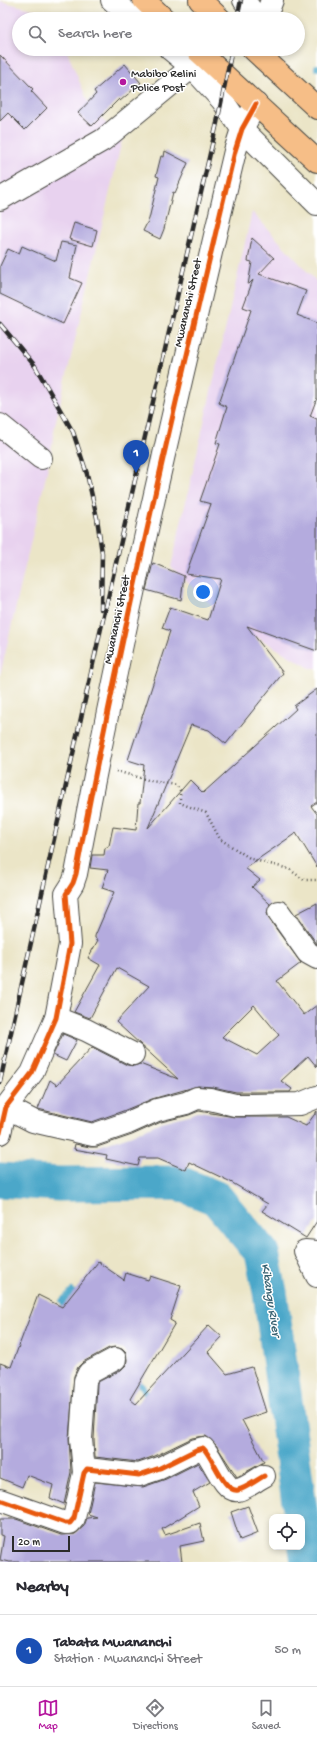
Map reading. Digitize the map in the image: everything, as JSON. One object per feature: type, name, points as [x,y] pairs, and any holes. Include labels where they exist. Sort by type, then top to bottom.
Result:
[{"type":"main road","points":[[144,0],[157,12]]},
{"type":"main road","points":[[200,0],[213,12]]},
{"type":"main road","points":[[262,56],[317,108]]},
{"type":"main road","points":[[197,57],[256,104],[317,161]]},
{"type":"street","points":[[112,0],[126,12]]},
{"type":"street","points":[[244,0],[252,12]]},
{"type":"street","points":[[268,12],[272,0]]},
{"type":"street","points":[[3,193],[103,140],[197,57],[222,100],[242,129],[317,204]]},
{"type":"street","name":"Mwananchi Street","points":[[0,1132],[6,1107],[32,1073],[56,1018],[70,944],[66,894],[73,883],[76,874],[97,764],[186,357],[242,129],[256,104]]},
{"type":"street","points":[[0,425],[41,458]]},
{"type":"street","points":[[279,912],[308,953],[317,958]]},
{"type":"street","points":[[56,1018],[86,1030],[133,1054]]},
{"type":"street","points":[[6,1107],[33,1120],[93,1135],[123,1125],[157,1110],[186,1103],[197,1098],[248,1106],[300,1104],[317,1097]]},
{"type":"street","points":[[311,1252],[317,1276]]},
{"type":"street","points":[[0,1500],[65,1523],[70,1523],[74,1518],[84,1473],[81,1439],[85,1380],[89,1373],[115,1359]]},
{"type":"street","points":[[84,1473],[87,1470],[92,1469],[139,1475],[150,1472],[203,1448],[208,1452],[226,1484],[235,1490],[240,1489],[264,1476]]},
{"type":"path","points":[[97,764],[133,776],[176,784],[180,790],[180,803],[206,813],[220,839],[251,859],[289,869],[304,880],[317,880]]},
{"type":"shaded area","points":[[0,1],[44,12],[12,12],[12,56],[69,56],[90,107],[122,140],[55,425],[50,458],[0,676]]},
{"type":"shaded area","points":[[252,212],[317,282],[317,668],[310,668],[229,621],[171,567]]},
{"type":"building","points":[[0,55],[33,89],[31,91],[47,108],[25,130],[8,113],[0,121]]},
{"type":"building","points":[[125,64],[141,83],[120,101],[119,99],[92,126],[78,113],[96,94],[94,91]]},
{"type":"building","points":[[165,151],[188,163],[175,193],[173,192],[160,239],[143,231],[149,219],[159,177],[156,176],[161,156],[164,157]]},
{"type":"building","points":[[74,223],[97,230],[93,246],[69,239]]},
{"type":"building","points":[[252,238],[274,258],[259,274],[306,291],[297,315],[317,323],[317,398],[310,416],[317,419],[317,651],[247,626],[283,673],[226,744],[209,730],[191,725],[148,828],[190,780],[203,793],[296,709],[294,706],[317,689],[317,802],[311,806],[317,814],[317,867],[296,833],[245,868],[260,880],[252,887],[270,904],[267,913],[269,919],[301,963],[277,981],[304,1015],[317,1005],[317,1067],[308,1056],[281,1081],[292,1089],[290,1092],[236,1092],[213,1087],[198,1086],[152,1099],[92,1122],[38,1109],[50,1080],[57,1085],[92,1047],[127,1065],[134,1066],[140,1064],[178,1079],[116,1022],[149,986],[117,968],[90,1018],[74,1012],[100,965],[88,958],[98,940],[95,936],[114,892],[102,888],[108,870],[90,868],[92,855],[104,855],[105,848],[109,846],[113,827],[136,830],[138,803],[140,803],[144,765],[128,760],[170,631],[162,628],[170,607],[208,620],[221,579],[186,574],[211,504],[200,501],[220,444],[216,443],[227,407],[219,403],[251,310],[243,307],[253,280],[248,285],[252,262],[248,261]],"holes":[[[254,1005],[279,1035],[257,1055],[222,1037]]]},
{"type":"building","points":[[61,242],[77,245],[70,278],[82,283],[63,324],[0,294],[0,266],[8,249],[19,254],[22,246],[56,261]]},
{"type":"building","points":[[153,563],[184,576],[181,600],[146,590]]},
{"type":"building","points":[[317,903],[317,944],[296,914]]},
{"type":"building","points":[[63,1034],[77,1040],[66,1061],[53,1055]]},
{"type":"building","points":[[199,1111],[235,1117],[286,1117],[306,1126],[317,1111],[317,1221],[306,1238],[262,1211],[268,1204],[229,1181],[189,1162],[186,1170],[158,1158],[140,1158],[138,1166],[106,1159],[107,1155],[74,1149],[75,1144],[97,1147],[132,1135],[161,1122]]},
{"type":"building","points":[[98,1262],[124,1280],[126,1273],[148,1280],[150,1276],[181,1286],[170,1320],[175,1323],[130,1399],[136,1404],[209,1325],[222,1337],[208,1352],[227,1374],[252,1367],[266,1412],[242,1420],[264,1462],[237,1477],[216,1445],[206,1436],[192,1438],[155,1456],[138,1462],[95,1457],[94,1439],[97,1384],[98,1382],[121,1370],[126,1365],[127,1360],[126,1353],[122,1349],[115,1347],[109,1348],[83,1362],[78,1367],[74,1376],[69,1438],[71,1472],[64,1504],[50,1498],[53,1485],[27,1475],[22,1487],[0,1478],[0,1363],[11,1367],[38,1295],[62,1307]]},
{"type":"building","points":[[198,1463],[210,1482],[193,1492],[199,1506],[162,1529],[165,1535],[200,1523],[204,1541],[180,1546],[182,1562],[9,1562],[0,1560],[4,1536],[0,1535],[0,1519],[16,1519],[61,1535],[75,1534],[84,1526],[87,1518],[97,1517],[88,1514],[95,1482],[143,1487],[166,1479]]},
{"type":"building","points":[[248,1506],[258,1533],[240,1540],[231,1512]]},
{"type":"waterway","name":"Kibangu River","points":[[0,1180],[59,1184],[179,1183],[216,1198],[262,1253],[270,1292],[301,1514]]},
{"type":"waterway","points":[[68,1311],[62,1301],[72,1291]]},
{"type":"waterway","points":[[134,1380],[143,1387],[149,1400]]},
{"type":"waterway","name":"Kibangu River","points":[[305,1542],[308,1562]]},
{"type":"railway","points":[[238,12],[241,0]]},
{"type":"railway","points":[[0,1082],[99,637],[217,123],[231,56]]},
{"type":"railway","points":[[0,324],[35,366],[73,432],[87,474],[97,518],[102,553],[101,609]]},
{"type":"cycle path","points":[[0,1133],[6,1107],[32,1073],[56,1018],[70,944],[66,894],[73,883],[76,874],[93,783],[131,602],[235,151],[242,129],[256,104]]},
{"type":"cycle path","points":[[0,1500],[65,1523],[70,1523],[74,1518],[84,1473],[87,1469],[139,1475],[160,1468],[203,1448],[223,1480],[233,1489],[241,1489],[264,1476]]},
{"type":"place","name":"Mabibo Relini Police Post","points":[[123,82]]},
{"type":"place","name":"Tabata Mwananchi","points":[[136,473]]}]
